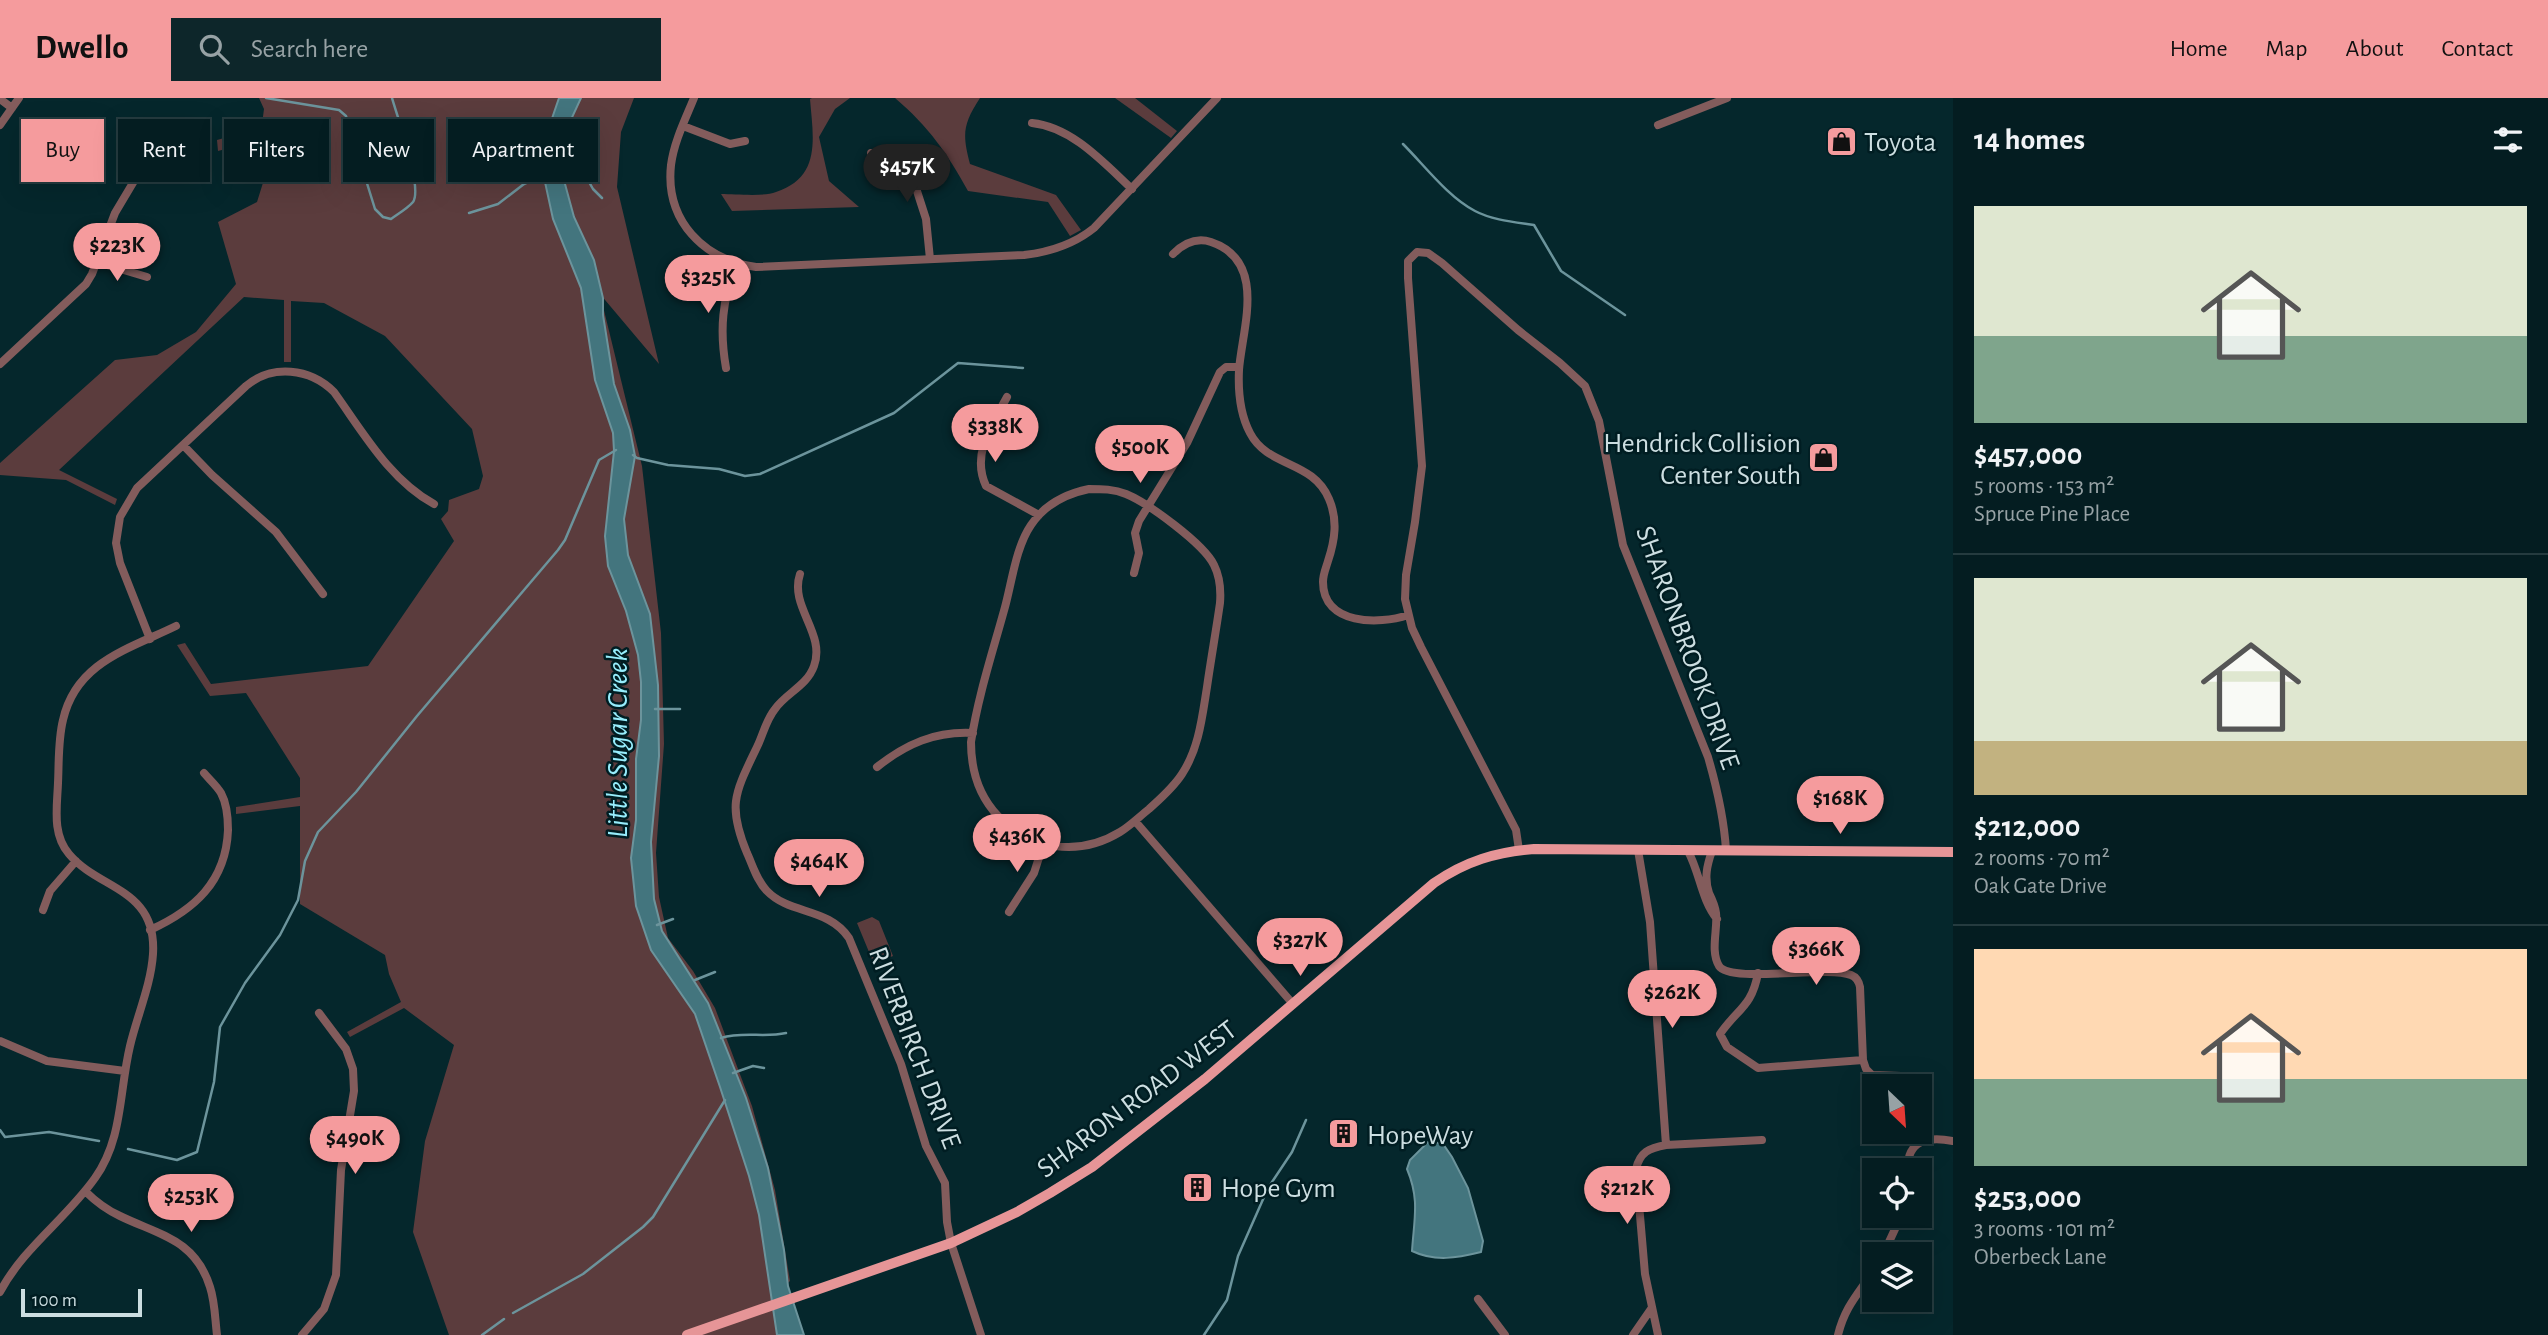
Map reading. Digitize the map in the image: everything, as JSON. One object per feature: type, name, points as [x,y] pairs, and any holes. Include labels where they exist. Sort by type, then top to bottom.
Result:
[{"type":"main road","name":"SHARON ROAD WEST","points":[[687,1335],[951,1243],[1017,1212],[1092,1167],[1205,1079],[1434,883],[1478,859],[1519,850],[1953,852]]},
{"type":"street","points":[[0,125],[19,98]]},
{"type":"street","points":[[694,98],[671,167],[670,181],[676,210],[682,222],[699,242],[716,255],[735,263],[756,267],[1024,255],[1057,248],[1084,235],[1132,189],[1211,100]]},
{"type":"street","points":[[1658,125],[1727,98]]},
{"type":"street","points":[[0,99],[12,108]]},
{"type":"street","points":[[1032,122],[1050,125],[1073,139],[1132,189]]},
{"type":"street","points":[[683,126],[730,144],[745,141]]},
{"type":"street","points":[[871,153],[887,155],[916,188],[926,219],[930,259]]},
{"type":"street","points":[[0,364],[78,293],[89,279],[115,213],[133,182]]},
{"type":"street","points":[[1173,254],[1183,245],[1201,240],[1222,247],[1237,262],[1247,289],[1248,315],[1239,367],[1242,409],[1253,438],[1273,456],[1312,475],[1329,497],[1335,522],[1334,538],[1322,581],[1330,603],[1340,612],[1360,620],[1384,621],[1408,615]]},
{"type":"street","name":"SHARONBROOK DRIVE","points":[[1519,850],[1516,830],[1421,647],[1408,615],[1405,583],[1422,466],[1408,261],[1413,254],[1424,252],[1441,263],[1580,380],[1593,402],[1623,545],[1708,757],[1720,801],[1726,850]]},
{"type":"street","points":[[97,262],[147,277]]},
{"type":"street","points":[[726,368],[722,337],[723,310],[735,263]]},
{"type":"street","points":[[1134,573],[1139,553],[1135,533],[1139,521],[1196,426],[1220,372],[1226,367],[1239,367]]},
{"type":"street","points":[[150,639],[120,563],[117,530],[120,517],[133,494],[254,379],[273,372],[291,372],[318,379],[330,388],[378,454],[417,495],[434,504]]},
{"type":"street","points":[[1007,397],[981,450],[982,478],[986,486],[1039,515]]},
{"type":"street","points":[[184,446],[276,532],[323,594]]},
{"type":"street","points":[[1088,489],[1115,491],[1148,507],[1190,537],[1208,555],[1219,578],[1220,603],[1195,749],[1181,776],[1171,788],[1118,834],[1089,845],[1043,845],[1015,831],[988,804],[973,770],[971,757],[972,733],[1023,542],[1039,515],[1066,495],[1088,489]]},
{"type":"street","name":"RIVERBIRCH DRIVE","points":[[800,574],[797,596],[816,642],[816,659],[810,675],[782,700],[770,716],[740,784],[734,810],[737,826],[756,875],[766,890],[781,901],[839,924],[849,938],[901,1064],[926,1146],[945,1183],[951,1243],[981,1335]]},
{"type":"street","points":[[0,1292],[20,1262],[85,1191],[100,1170],[114,1142],[125,1071],[152,965],[153,938],[146,919],[131,898],[76,861],[60,838],[57,820],[61,729],[66,707],[81,680],[91,670],[176,626]]},
{"type":"street","points":[[877,766],[894,753],[923,739],[946,733],[972,733]]},
{"type":"street","points":[[150,930],[183,913],[196,902],[220,868],[228,838],[226,807],[221,793],[204,773]]},
{"type":"street","points":[[1135,821],[1293,1004]]},
{"type":"street","points":[[1009,912],[1034,873],[1043,845]]},
{"type":"street","points":[[1638,850],[1650,922],[1665,1145]]},
{"type":"street","points":[[1688,851],[1717,919],[1715,951],[1719,965],[1729,972],[1833,973],[1852,975],[1858,981],[1863,1060],[1871,1074]]},
{"type":"street","points":[[1703,882],[1712,851]]},
{"type":"street","points":[[43,910],[50,891],[76,861]]},
{"type":"street","points":[[1758,973],[1755,990],[1748,1003],[1720,1034],[1727,1047],[1758,1068],[1863,1060]]},
{"type":"street","points":[[302,1335],[324,1309],[336,1275],[341,1170],[354,1091],[353,1069],[346,1049],[319,1013]]},
{"type":"street","points":[[0,1041],[47,1061],[125,1071]]},
{"type":"street","points":[[1910,1158],[1922,1142],[1936,1138],[1953,1141]]},
{"type":"street","points":[[1658,1335],[1645,1274],[1636,1169],[1638,1160],[1651,1148],[1665,1145],[1762,1140]]},
{"type":"street","points":[[85,1191],[116,1214],[170,1237],[191,1253],[211,1289],[217,1335]]},
{"type":"street","points":[[1838,1335],[1845,1311],[1862,1287]]},
{"type":"street","points":[[1478,1299],[1505,1335]]},
{"type":"street","points":[[1633,1335],[1651,1309]]},
{"type":"shaded area","points":[[259,98],[634,98],[621,132],[617,187],[659,364],[600,294],[642,466],[661,633],[664,744],[656,853],[659,897],[668,938],[693,971],[715,1008],[752,1106],[775,1190],[790,1281],[779,1291],[788,1335],[449,1335],[413,1232],[425,1141],[454,1045],[404,1008],[350,1037],[347,1032],[401,1002],[389,974],[385,955],[300,904],[300,806],[236,814],[236,807],[300,797],[300,778],[246,693],[210,696],[177,645],[185,643],[211,684],[368,666],[454,541],[441,519],[448,511],[449,500],[479,489],[483,476],[472,429],[385,336],[324,303],[291,301],[291,362],[284,362],[284,300],[244,297],[59,470],[117,499],[115,505],[66,480],[0,475],[0,463],[115,360],[157,355],[196,332],[236,284],[218,222],[257,202],[263,182],[329,182],[329,119],[263,119],[264,109]]},
{"type":"shaded area","points":[[812,98],[850,98],[835,109],[819,137],[829,181],[859,207],[732,211],[721,194],[771,194],[791,185],[801,176],[808,166],[813,141]]},
{"type":"shaded area","points":[[895,98],[980,98],[967,122],[965,137],[970,164],[1056,195],[1081,230],[1070,236],[1048,202],[968,191],[936,141],[918,119]]},
{"type":"shaded area","points":[[1115,98],[1135,98],[1177,131],[1171,138]]},
{"type":"shaded area","points":[[224,138],[224,149],[218,151],[217,140]]},
{"type":"shaded area","points":[[872,917],[879,921],[893,956],[874,964],[857,923]]},
{"type":"water","points":[[559,98],[581,98],[571,119],[552,119]]},
{"type":"water","points":[[545,182],[564,182],[574,217],[594,260],[603,298],[603,315],[614,384],[630,430],[635,456],[624,519],[628,555],[650,614],[658,685],[659,756],[651,842],[654,899],[662,931],[708,1003],[746,1098],[768,1168],[788,1286],[804,1335],[777,1335],[759,1215],[720,1087],[695,1014],[651,950],[636,906],[631,858],[636,820],[636,759],[641,720],[641,682],[638,655],[626,611],[608,566],[605,536],[614,451],[613,433],[595,380],[581,288],[553,219]]},
{"type":"water","points":[[1429,1141],[1443,1144],[1468,1188],[1483,1241],[1481,1252],[1446,1258],[1429,1257],[1412,1251],[1415,1200],[1407,1169],[1410,1160]]},
{"type":"waterway","points":[[266,98],[339,110],[346,116],[375,209],[383,217],[391,219],[413,202],[415,194],[412,168],[392,98]]},
{"type":"waterway","points":[[1403,144],[1465,205],[1489,217],[1534,225],[1561,271],[1625,315]]},
{"type":"waterway","points":[[469,213],[498,204],[528,182]]},
{"type":"waterway","points":[[589,182],[602,198]]},
{"type":"waterway","points":[[633,455],[668,465],[719,469],[745,476],[760,474],[894,413],[958,363],[1023,368]]},
{"type":"waterway","points":[[128,1149],[177,1160],[197,1152],[214,1082],[220,1027],[245,983],[280,935],[298,900],[305,861],[318,832],[356,792],[558,550],[565,540],[599,460],[616,450]]},
{"type":"waterway","points":[[655,709],[680,709]]},
{"type":"waterway","points":[[657,925],[673,919]]},
{"type":"waterway","points":[[695,980],[715,972]]},
{"type":"waterway","points":[[721,1038],[786,1033]]},
{"type":"waterway","points":[[733,1073],[753,1066],[764,1068]]},
{"type":"waterway","points":[[513,1313],[583,1274],[653,1217],[725,1100]]},
{"type":"waterway","points":[[1204,1335],[1227,1300],[1238,1256],[1268,1188],[1292,1152],[1306,1120]]},
{"type":"waterway","points":[[0,1130],[5,1137],[49,1132],[99,1141]]},
{"type":"waterway","points":[[482,1335],[504,1319]]},
{"type":"place","name":"Toyota","points":[[1841,141]]},
{"type":"place","name":"Hendrick Collision Center South","points":[[1824,458]]},
{"type":"place","name":"HopeWay","points":[[1344,1134]]},
{"type":"place","name":"Hope Gym","points":[[1198,1187]]},
{"type":"water label","name":"Little Sugar Creek","points":[[617,743]]}]
